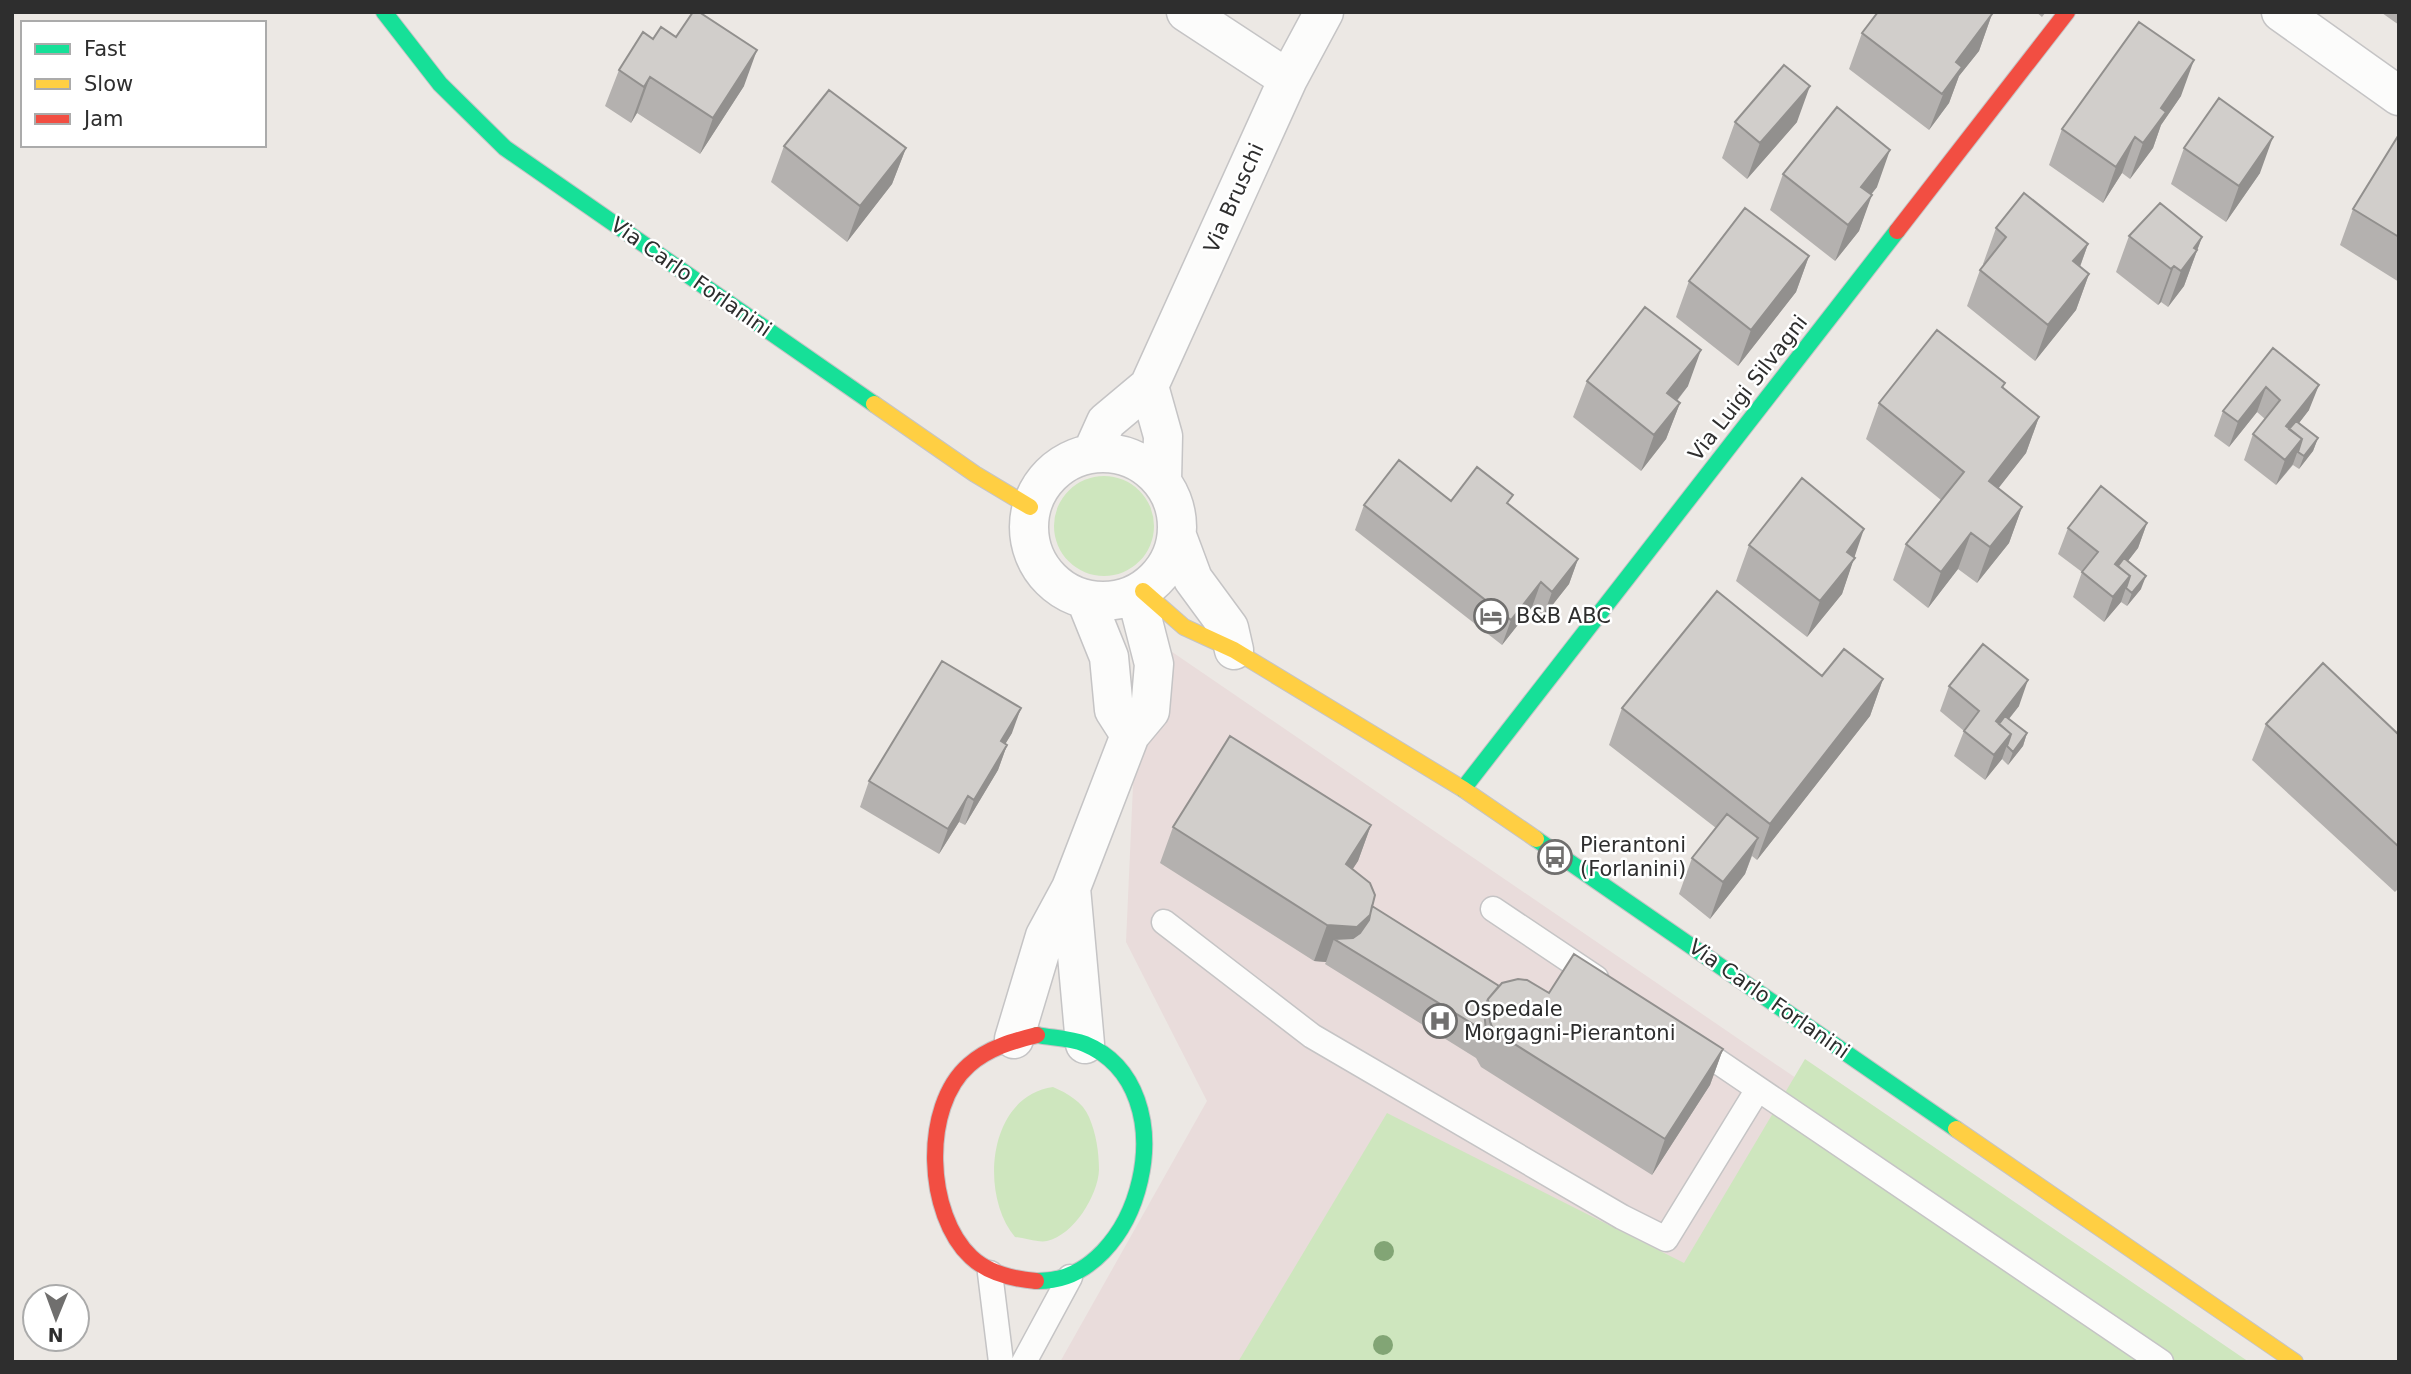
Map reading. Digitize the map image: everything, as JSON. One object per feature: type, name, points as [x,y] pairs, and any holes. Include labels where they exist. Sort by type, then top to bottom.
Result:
[{"type":"street","name":"Via Carlo Forlanini","points":[[384,12],[406,45],[450,98],[505,148],[975,474],[1031,506]]},
{"type":"street","points":[[1186,12],[1288,79]]},
{"type":"street","name":"Via Bruschi","points":[[1149,386],[1288,79],[1324,12]]},
{"type":"street","name":"Via Luigi Silvagni","points":[[1463,789],[2067,12]]},
{"type":"street","points":[[2281,12],[2399,96]]},
{"type":"street","points":[[1092,453],[1106,422],[1149,386],[1163,436],[1162,481]]},
{"type":"street","points":[[1177,536],[1166,567],[1139,592],[1111,602],[1086,600],[1059,587],[1038,565],[1029,537],[1031,506],[1039,487],[1053,471],[1071,460],[1092,453],[1130,458],[1147,467],[1162,481],[1172,498],[1177,517],[1177,536],[1192,579],[1228,628],[1234,650]]},
{"type":"street","name":"Via Carlo Forlanini","points":[[1139,592],[1204,641],[1234,650],[1463,789],[2295,1362]]},
{"type":"street","points":[[1014,1039],[1045,936],[1072,888],[1130,735],[1150,711],[1154,664],[1139,592]]},
{"type":"street","points":[[1086,600],[1109,657],[1114,710],[1130,735]]},
{"type":"street","points":[[1072,888],[1085,1044]]},
{"type":"street","points":[[1037,1035],[1085,1044],[1123,1073],[1141,1105],[1148,1141],[1142,1177],[1128,1211],[1107,1247],[1070,1277],[1032,1280],[990,1273],[970,1256],[949,1225],[939,1191],[935,1124],[945,1095],[962,1070],[985,1051],[1014,1039],[1037,1035]]},
{"type":"lane","points":[[1493,909],[1620,995]]},
{"type":"lane","points":[[1164,922],[1312,1036],[1622,1217],[1666,1239],[1758,1089]]},
{"type":"lane","points":[[1677,1034],[2161,1362]]},
{"type":"lane","points":[[990,1273],[1001,1362]]},
{"type":"lane","points":[[1024,1362],[1070,1277]]},
{"type":"shaded area","name":"Ospedale Morgagni-Pierantoni","points":[[1140,630],[2216,1362],[1060,1362],[1207,1101],[1126,942]]},
{"type":"green space","points":[[1104,476],[1123,480],[1140,490],[1150,507],[1154,526],[1150,545],[1140,562],[1123,572],[1104,576],[1085,572],[1068,562],[1058,545],[1054,526],[1058,507],[1068,490],[1085,480]]},
{"type":"green space","points":[[1805,1059],[2249,1362],[1238,1362],[1387,1113],[1684,1263]]},
{"type":"green space","points":[[1053,1087],[1074,1099],[1086,1112],[1098,1150],[1098,1180],[1083,1213],[1066,1231],[1047,1241],[1015,1237],[1004,1219],[997,1197],[994,1173],[996,1149],[1003,1127],[1015,1108],[1031,1094]]},
{"type":"building","points":[[693,12],[699,12],[757,50],[713,118],[650,77],[644,87],[619,70],[643,32],[653,39],[661,27],[676,37]]},
{"type":"building","points":[[1878,12],[1992,14],[1956,62],[1962,67],[1942,94],[1862,33]]},
{"type":"building","points":[[2139,22],[2194,60],[2161,108],[2166,112],[2143,143],[2135,137],[2116,167],[2062,129]]},
{"type":"building","points":[[1784,65],[1810,86],[1760,143],[1735,122]]},
{"type":"building","points":[[829,90],[906,148],[860,206],[784,146]]},
{"type":"building","points":[[2219,98],[2273,137],[2239,186],[2184,148]]},
{"type":"building","points":[[1837,107],[1890,150],[1861,187],[1872,195],[1848,225],[1783,174]]},
{"type":"building","points":[[2399,136],[2399,237],[2353,209]]},
{"type":"building","points":[[2024,193],[2088,244],[2073,261],[2089,274],[2048,325],[1980,270],[2006,237],[1996,228]]},
{"type":"building","points":[[2160,203],[2202,237],[2194,248],[2197,250],[2181,271],[2174,266],[2171,269],[2129,236]]},
{"type":"building","points":[[1745,208],[1809,256],[1751,330],[1689,281]]},
{"type":"building","points":[[1645,307],[1701,350],[1667,393],[1680,403],[1654,435],[1587,381]]},
{"type":"building","points":[[1937,330],[2005,383],[2002,387],[2039,417],[1989,481],[2022,507],[1990,547],[1971,533],[1941,572],[1906,544],[1964,472],[1879,403]]},
{"type":"building","points":[[2273,348],[2319,385],[2286,426],[2302,439],[2285,460],[2253,434],[2280,400],[2266,387],[2238,422],[2223,411]]},
{"type":"building","points":[[2296,421],[2318,438],[2304,456],[2298,452],[2302,439],[2289,429]]},
{"type":"building","points":[[1399,460],[1451,501],[1477,467],[1513,495],[1507,503],[1578,559],[1552,592],[1541,582],[1511,620],[1364,505]]},
{"type":"building","points":[[1802,478],[1864,529],[1847,552],[1855,558],[1820,601],[1749,545]]},
{"type":"building","points":[[2101,486],[2147,523],[2115,564],[2130,576],[2113,597],[2082,572],[2098,552],[2068,528]]},
{"type":"building","points":[[2124,558],[2146,576],[2132,593],[2126,588],[2130,576],[2118,566]]},
{"type":"building","points":[[1717,591],[1822,676],[1844,649],[1883,679],[1770,824],[1622,708]]},
{"type":"building","points":[[1983,644],[2028,680],[1996,721],[2011,734],[1994,755],[1964,731],[1979,711],[1949,686]]},
{"type":"building","points":[[942,661],[1021,708],[1001,741],[1007,745],[974,800],[968,796],[948,829],[869,781]]},
{"type":"building","points":[[2323,663],[2399,735],[2399,847],[2266,724]]},
{"type":"building","points":[[2005,716],[2027,733],[2013,752],[2007,746],[2011,734],[1999,724]]},
{"type":"building","points":[[1230,736],[1371,825],[1346,864],[1370,883],[1375,895],[1370,915],[1357,927],[1327,925],[1173,827]]},
{"type":"building","points":[[1727,814],[1758,838],[1723,882],[1692,858]]},
{"type":"building","points":[[1372,906],[1499,986],[1488,999],[1484,1009],[1486,1032],[1334,939],[1353,938],[1360,933],[1369,920]]},
{"type":"building","points":[[1574,954],[1723,1049],[1665,1139],[1494,1031],[1490,1022],[1488,999],[1502,983],[1527,980],[1549,993]]},
{"type":"traffic: fast","points":[[384,12],[440,84],[505,148],[874,404]]},
{"type":"traffic: fast","points":[[1463,789],[1897,231]]},
{"type":"traffic: fast","points":[[1536,839],[1956,1129]]},
{"type":"traffic: fast","points":[[1036,1281],[1073,1273],[1103,1251],[1126,1219],[1140,1180],[1144,1139],[1137,1100],[1118,1067],[1085,1044],[1037,1035]]},
{"type":"traffic: slow","points":[[874,404],[975,474],[1030,507]]},
{"type":"traffic: slow","points":[[1143,591],[1184,627],[1234,650],[1463,789],[1536,839]]},
{"type":"traffic: slow","points":[[1956,1129],[2295,1362]]},
{"type":"traffic: jam","points":[[1897,231],[2067,12]]},
{"type":"traffic: jam","points":[[1036,1281],[1001,1274],[971,1257],[956,1238],[945,1215],[938,1189],[935,1161],[937,1133],[943,1107],[953,1084],[969,1065],[984,1054],[1037,1035]]},
{"type":"place","name":"B&B ABC","points":[[1491,616]]},
{"type":"place","name":"Pierantoni (Forlanini)","points":[[1555,857]]},
{"type":"place","name":"Ospedale Morgagni-Pierantoni","points":[[1440,1021]]}]
